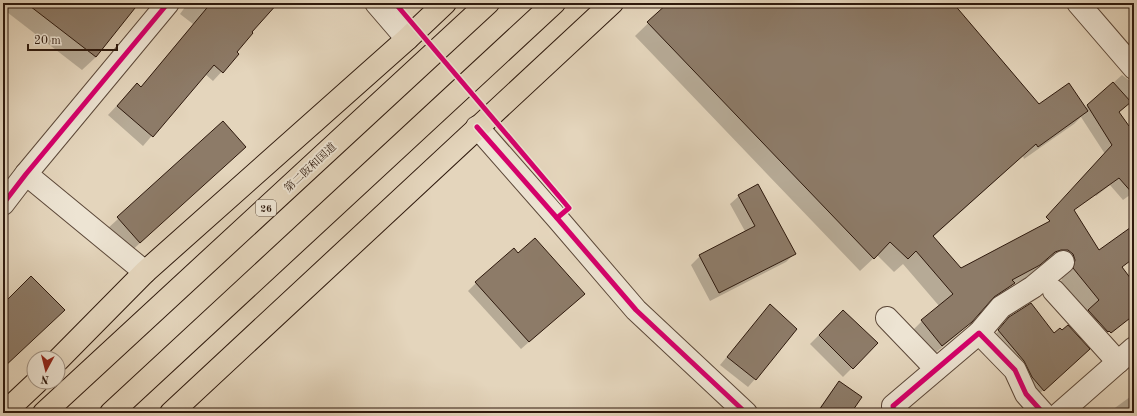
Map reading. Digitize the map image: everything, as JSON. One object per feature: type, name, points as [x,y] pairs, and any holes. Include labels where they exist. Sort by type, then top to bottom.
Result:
[{"type":"highway","points":[[66,352],[145,272],[407,39],[445,3]]},
{"type":"highway","name":"第二阪和国道","points":[[44,413],[488,3]]},
{"type":"highway","points":[[111,413],[554,3]]},
{"type":"highway","points":[[170,413],[612,3]]},
{"type":"highway","points":[[4,413],[28,390]]},
{"type":"street","points":[[3,204],[26,174],[168,3]]},
{"type":"street","points":[[376,3],[407,39]]},
{"type":"street","points":[[1078,3],[1134,68]]},
{"type":"street","points":[[477,127],[636,310],[746,413]]},
{"type":"street","points":[[26,174],[145,272]]},
{"type":"street","points":[[894,413],[893,406],[979,332],[1002,307],[1033,287],[1063,262]]},
{"type":"street","points":[[1054,291],[1118,362]]},
{"type":"street","points":[[887,318],[936,369]]},
{"type":"street","points":[[979,332],[1015,370],[1026,394],[1043,413]]},
{"type":"street","points":[[1060,413],[1134,348]]},
{"type":"street","points":[[720,413],[721,390]]},
{"type":"building","points":[[26,3],[139,3],[96,57]]},
{"type":"building","points":[[211,3],[278,3],[252,32],[253,33],[237,52],[239,54],[223,73],[214,65],[153,137],[117,106],[137,83],[141,87]]},
{"type":"building","points":[[668,3],[953,3],[1039,104],[1069,83],[1088,111],[1038,147],[1036,144],[933,236],[961,268],[1050,221],[1046,217],[1112,145],[1087,105],[1113,82],[1131,102],[1119,112],[1129,126],[1134,121],[1134,195],[1119,178],[1074,210],[1099,250],[1134,225],[1134,258],[1122,267],[1134,283],[1134,315],[1111,333],[1109,331],[1108,332],[1088,310],[1099,300],[1073,268],[1075,260],[1073,254],[1068,250],[1061,250],[1055,252],[1040,265],[1012,280],[1015,283],[994,297],[972,322],[942,346],[921,320],[953,294],[916,251],[908,259],[890,242],[874,259],[647,22]]},
{"type":"building","points":[[223,121],[246,147],[140,243],[117,217]]},
{"type":"building","points":[[758,184],[796,254],[719,293],[699,255],[755,226],[738,195]]},
{"type":"building","points":[[535,238],[585,294],[529,342],[475,282],[514,248],[518,253]]},
{"type":"building","points":[[31,276],[65,310],[3,368],[3,304]]},
{"type":"building","points":[[1031,303],[1054,333],[1060,328],[1062,330],[1068,325],[1090,349],[1044,391],[1032,377],[1024,361],[998,330],[1009,317]]},
{"type":"building","points":[[770,304],[797,329],[756,380],[727,357]]},
{"type":"building","points":[[843,310],[878,343],[853,369],[819,335]]},
{"type":"building","points":[[839,381],[862,397],[851,413],[817,413]]},
{"type":"cycle path","points":[[3,204],[26,174],[168,3]]},
{"type":"cycle path","points":[[395,3],[569,208],[557,218]]},
{"type":"cycle path","points":[[477,127],[636,310],[746,413]]},
{"type":"cycle path","points":[[894,413],[893,406],[979,333],[1015,370],[1026,394],[1043,413]]}]
